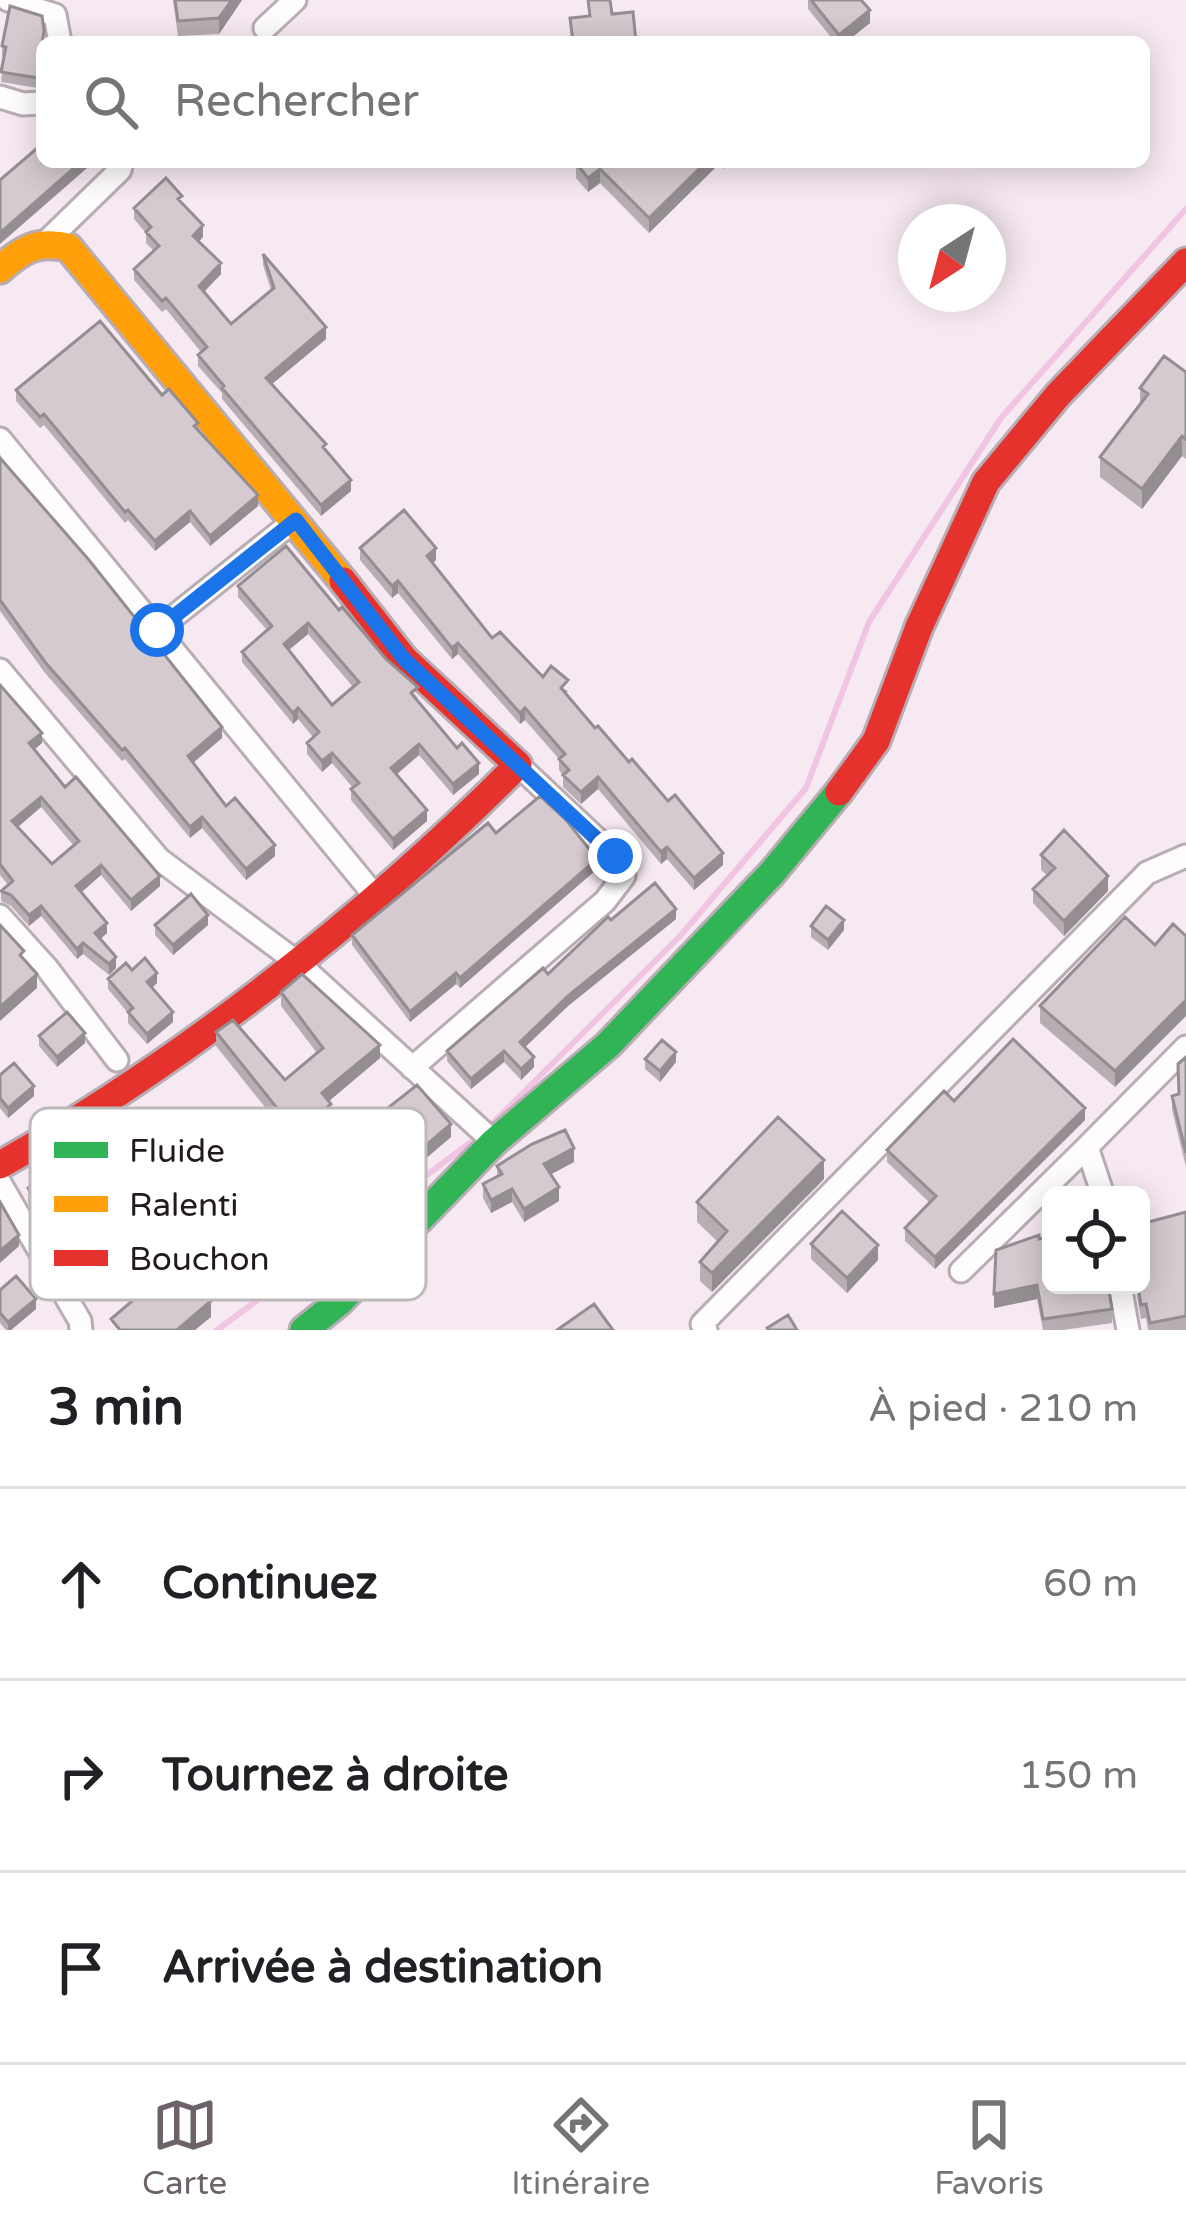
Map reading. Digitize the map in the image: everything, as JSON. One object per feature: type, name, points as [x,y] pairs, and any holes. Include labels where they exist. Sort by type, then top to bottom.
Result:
[{"type":"street","points":[[8,0],[55,15],[59,36]]},
{"type":"street","points":[[265,28],[296,0]]},
{"type":"street","points":[[0,97],[36,103]]},
{"type":"street","points":[[47,241],[120,168]]},
{"type":"street","points":[[0,269],[28,244],[47,241],[68,248],[296,520],[404,659],[615,856],[624,876],[605,901],[412,1068]]},
{"type":"street","points":[[426,1213],[494,1142],[608,1045],[772,873],[838,792],[876,741],[919,627],[986,482],[1058,395],[1186,262]]},
{"type":"street","points":[[0,439],[375,896]]},
{"type":"street","points":[[157,630],[296,520]]},
{"type":"street","points":[[0,670],[159,859],[298,963],[494,1142]]},
{"type":"street","points":[[94,1108],[298,963],[518,766]]},
{"type":"street","points":[[706,1330],[703,1324],[1147,873],[1186,856]]},
{"type":"street","points":[[0,916],[47,968],[117,1060]]},
{"type":"street","points":[[961,1271],[1186,1047]]},
{"type":"street","points":[[1087,1147],[1100,1186]]},
{"type":"street","points":[[0,1165],[30,1149]]},
{"type":"street","points":[[0,1183],[30,1230]]},
{"type":"street","points":[[1122,1294],[1128,1330]]},
{"type":"street","points":[[69,1300],[81,1330]]},
{"type":"street","points":[[304,1330],[342,1300]]},
{"type":"building","points":[[175,0],[232,0],[219,18],[178,21]]},
{"type":"building","points":[[588,0],[610,0],[612,14],[633,12],[635,36],[572,36],[570,18],[590,16]]},
{"type":"building","points":[[811,0],[861,0],[870,10],[839,35]]},
{"type":"building","points":[[10,6],[42,16],[43,36],[36,36],[36,78],[1,72],[6,47],[2,46]]},
{"type":"building","points":[[36,149],[36,168],[74,168],[0,233],[0,180]]},
{"type":"building","points":[[580,168],[700,168],[649,218],[600,169],[588,178]]},
{"type":"building","points":[[166,178],[203,225],[193,236],[221,263],[199,286],[231,324],[274,288],[263,254],[326,327],[266,378],[326,444],[323,447],[351,480],[321,505],[198,355],[207,347],[134,269],[159,246],[146,232],[151,227],[134,208]]},
{"type":"building","points":[[100,321],[162,395],[169,389],[198,423],[194,426],[258,495],[210,536],[190,511],[155,541],[44,414],[40,417],[16,390]]},
{"type":"building","points":[[1164,356],[1186,372],[1186,439],[1182,436],[1142,489],[1100,457],[1148,394],[1140,388]]},
{"type":"building","points":[[0,458],[89,560],[222,727],[188,756],[226,806],[235,798],[275,845],[246,869],[202,817],[190,827],[45,662],[0,600]]},
{"type":"building","points":[[404,510],[436,548],[427,556],[492,638],[500,632],[543,677],[551,666],[568,680],[561,688],[595,728],[629,762],[632,759],[668,801],[675,795],[723,853],[694,878],[667,847],[661,852],[598,777],[581,792],[563,775],[569,770],[559,759],[565,754],[525,708],[520,713],[458,643],[452,648],[398,581],[392,586],[360,548]]},
{"type":"building","points":[[286,546],[339,610],[342,607],[386,659],[418,687],[411,693],[457,748],[462,743],[479,763],[453,784],[419,744],[391,768],[427,810],[393,839],[351,789],[359,783],[332,753],[322,761],[307,743],[319,732],[298,708],[293,713],[242,652],[272,626],[238,586]],"holes":[[[308,623],[359,682],[332,705],[284,644]]]},
{"type":"building","points":[[0,685],[42,733],[29,743],[65,787],[76,777],[160,876],[131,900],[101,865],[76,886],[107,923],[95,933],[116,957],[109,964],[83,943],[77,949],[41,906],[29,915],[1,891],[13,881],[0,864]],"holes":[[[41,797],[79,841],[52,864],[12,821]]]},
{"type":"building","points":[[540,796],[597,859],[460,978],[456,973],[410,1012],[352,935],[488,823],[496,833]]},
{"type":"building","points":[[1064,830],[1108,876],[1064,921],[1033,889],[1055,868],[1041,855]]},
{"type":"building","points":[[655,883],[676,909],[568,996],[520,1042],[534,1057],[521,1069],[504,1051],[471,1079],[447,1051],[543,968],[548,974],[608,917],[611,920]]},
{"type":"building","points":[[191,894],[208,915],[173,945],[155,925]]},
{"type":"building","points":[[826,906],[844,920],[828,940],[811,926]]},
{"type":"building","points":[[1125,917],[1155,945],[1173,924],[1186,936],[1186,1000],[1115,1071],[1040,1006]]},
{"type":"building","points":[[0,925],[37,974],[0,1007]]},
{"type":"building","points":[[145,958],[157,973],[147,982],[173,1012],[147,1034],[128,1012],[133,1008],[108,979],[126,963],[132,970]]},
{"type":"building","points":[[302,974],[380,1045],[322,1093],[331,1104],[326,1108],[277,1108],[216,1032],[233,1020],[285,1080],[323,1048],[281,992]]},
{"type":"building","points":[[67,1012],[85,1033],[57,1057],[39,1036]]},
{"type":"building","points":[[1013,1039],[1085,1108],[935,1257],[905,1228],[936,1196],[887,1150],[944,1091],[954,1101]]},
{"type":"building","points":[[662,1040],[676,1052],[660,1071],[645,1059]]},
{"type":"building","points":[[1186,1057],[1186,1153],[1172,1096],[1179,1094],[1178,1064]]},
{"type":"building","points":[[14,1063],[34,1086],[8,1108],[0,1098],[0,1075]]},
{"type":"building","points":[[417,1085],[451,1124],[426,1145],[426,1108],[388,1108]]},
{"type":"building","points":[[778,1117],[824,1160],[712,1273],[700,1262],[727,1231],[697,1202]]},
{"type":"building","points":[[565,1130],[574,1148],[544,1164],[559,1187],[524,1209],[512,1189],[491,1200],[483,1184],[502,1174],[497,1166]]},
{"type":"building","points":[[0,1202],[19,1235],[0,1251]]},
{"type":"building","points":[[842,1211],[878,1245],[847,1278],[811,1244]]},
{"type":"building","points":[[1186,1212],[1186,1316],[1150,1323],[1139,1294],[1150,1294],[1150,1222]]},
{"type":"building","points":[[1039,1235],[1042,1294],[1110,1294],[1112,1309],[1043,1319],[1037,1285],[994,1294],[996,1250]]},
{"type":"building","points":[[16,1276],[30,1292],[30,1300],[35,1300],[8,1322],[0,1313],[0,1290]]},
{"type":"building","points":[[133,1300],[211,1301],[177,1330],[120,1330],[111,1319]]},
{"type":"building","points":[[594,1304],[613,1330],[557,1330]]},
{"type":"building","points":[[788,1315],[797,1330],[768,1330],[767,1328]]},
{"type":"waterway","points":[[492,1124],[680,936],[806,788],[869,622],[1001,418],[1186,209]]},
{"type":"waterway","points":[[426,1176],[470,1143]]},
{"type":"waterway","points":[[217,1330],[258,1300]]},
{"type":"traffic: fast","points":[[426,1212],[494,1142],[608,1045],[772,873],[839,792]]},
{"type":"traffic: fast","points":[[304,1330],[341,1300]]},
{"type":"traffic: slow","points":[[0,269],[31,248],[68,247],[343,581]]},
{"type":"traffic: jam","points":[[839,792],[876,741],[919,627],[986,482],[1058,395],[1186,262]]},
{"type":"traffic: jam","points":[[94,1108],[206,1032],[337,930],[518,765],[404,659],[343,581]]},
{"type":"traffic: jam","points":[[0,1165],[30,1147]]},
{"type":"route","points":[[157,630],[296,520],[404,659],[615,856]]}]
